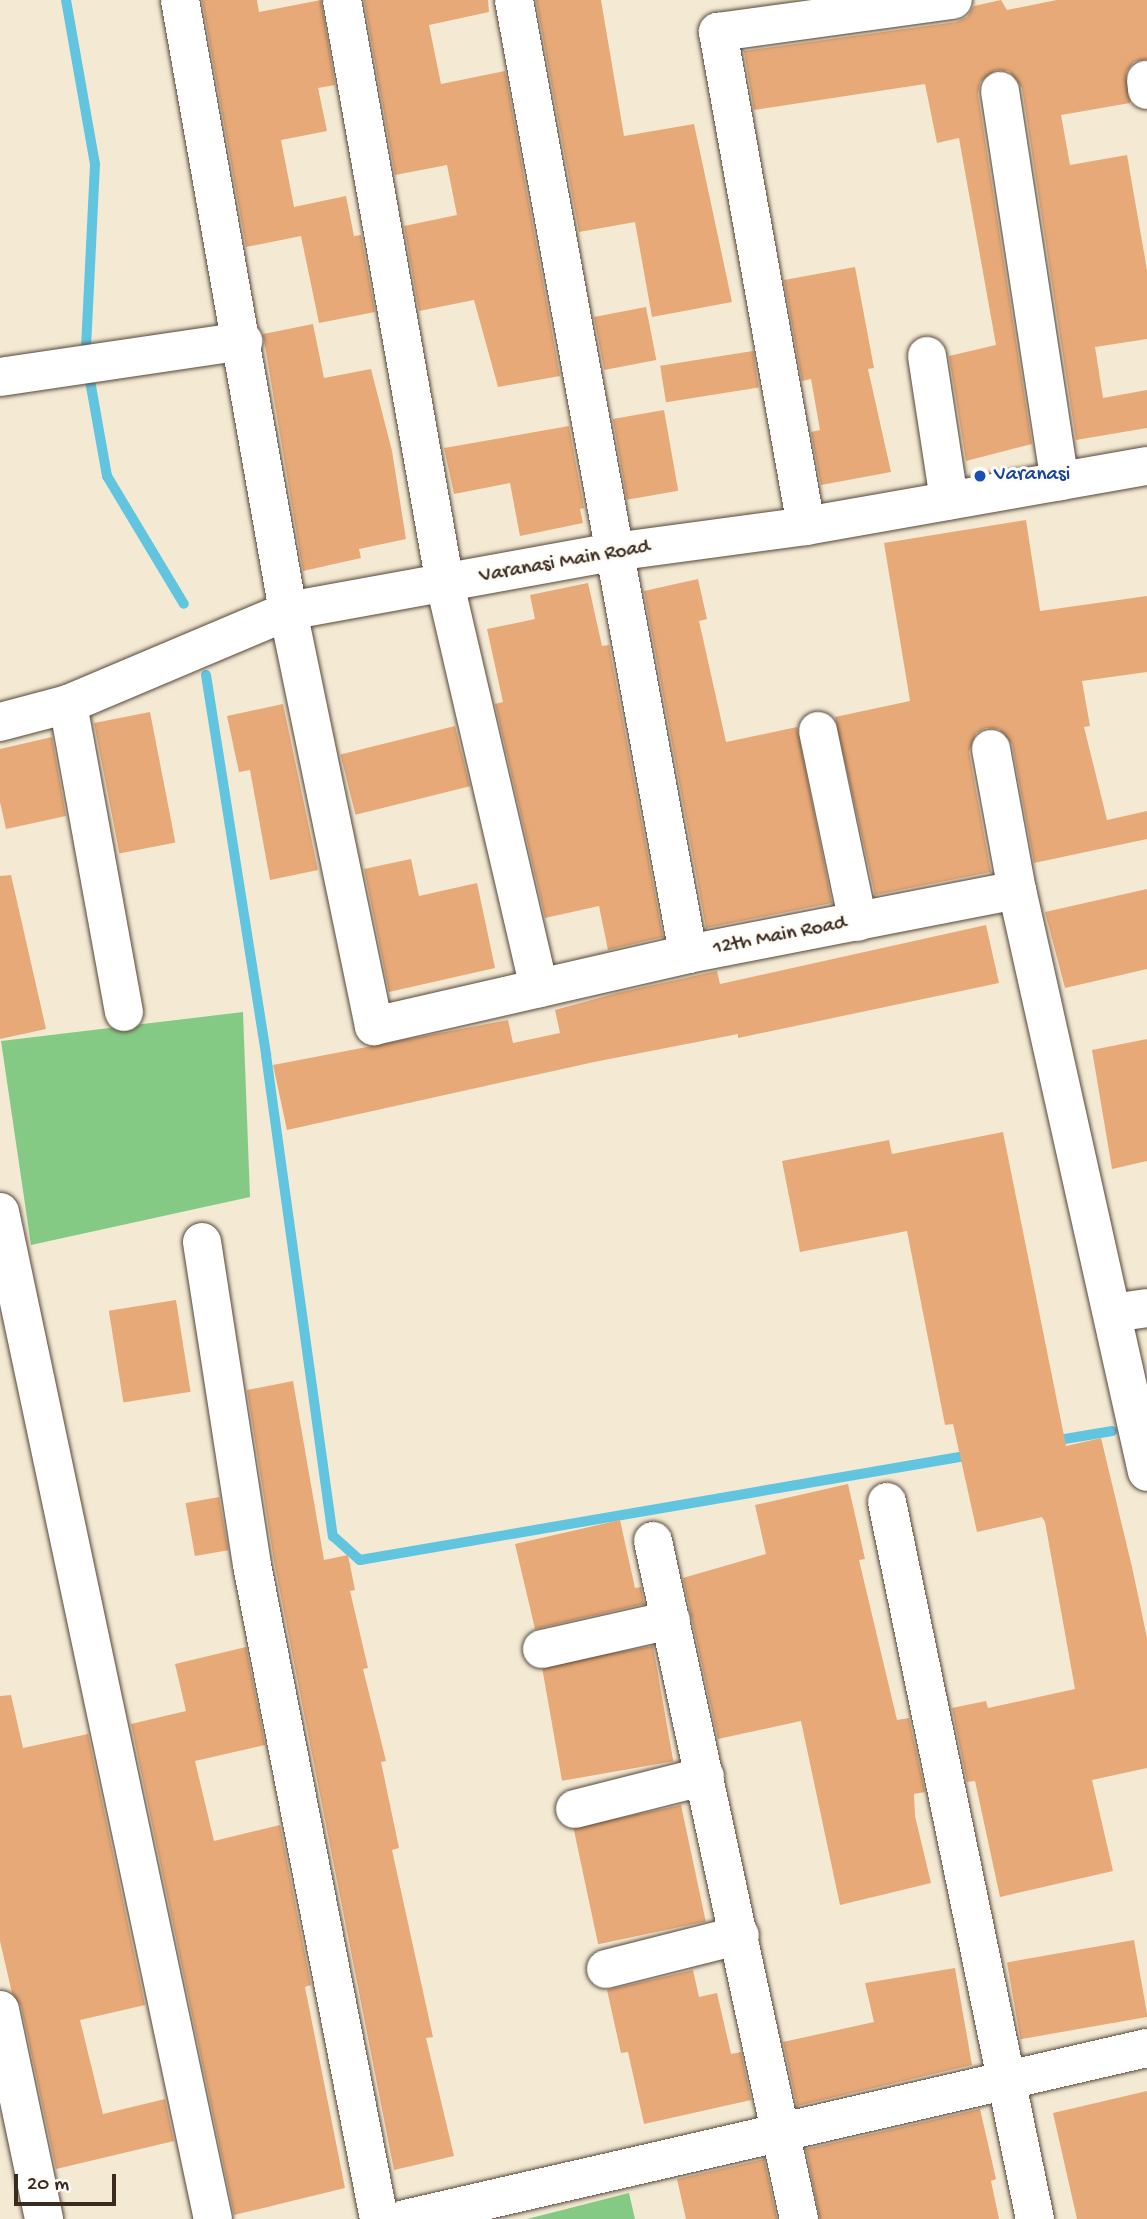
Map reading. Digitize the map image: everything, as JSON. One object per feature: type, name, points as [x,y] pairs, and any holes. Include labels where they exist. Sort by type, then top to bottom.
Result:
[{"type":"street","points":[[180,0],[243,341],[288,611]]},
{"type":"street","points":[[342,0],[445,584],[539,988]]},
{"type":"street","points":[[514,0],[688,954]]},
{"type":"street","points":[[806,526],[718,32],[953,0]]},
{"type":"street","points":[[1000,91],[1060,481]]},
{"type":"street","points":[[0,377],[243,341]]},
{"type":"street","points":[[927,356],[949,500]]},
{"type":"street","name":"Varanasi Main Road","points":[[0,722],[68,704],[288,611],[614,552],[806,526],[1147,466]]},
{"type":"street","name":"12th Main Road","points":[[288,611],[374,1026],[688,954],[1017,890]]},
{"type":"street","points":[[68,704],[124,1012]]},
{"type":"street","points":[[818,731],[858,922]]},
{"type":"street","points":[[990,749],[1017,890],[1129,1311],[1147,1472]]},
{"type":"street","points":[[0,1212],[213,2219]]},
{"type":"street","points":[[202,1242],[252,1565],[379,2219]]},
{"type":"street","points":[[887,1502],[1035,2219]]},
{"type":"street","points":[[653,1541],[799,2219]]},
{"type":"street","points":[[542,1649],[671,1619]]},
{"type":"street","points":[[575,1809],[705,1776]]},
{"type":"street","points":[[606,1969],[740,1936]]},
{"type":"street","points":[[0,2010],[44,2219]]},
{"type":"street","points":[[405,2219],[779,2130],[1147,2048]]},
{"type":"green space","points":[[243,1012],[250,1197],[31,1245],[1,1041]]},
{"type":"green space","points":[[629,2193],[635,2219],[527,2219]]},
{"type":"building","points":[[202,0],[257,0],[259,12],[321,0],[335,85],[318,88],[327,131],[281,140],[294,207],[346,196],[354,236],[361,235],[375,312],[319,323],[301,236],[246,247]]},
{"type":"building","points":[[364,0],[488,0],[489,12],[429,25],[441,84],[505,71],[560,376],[498,387],[474,300],[419,311],[404,226],[457,215],[447,165],[395,175]]},
{"type":"building","points":[[536,0],[601,0],[624,136],[694,124],[732,302],[652,317],[635,222],[579,232]]},
{"type":"building","points":[[1001,0],[1007,10],[1057,0],[1147,0],[1147,59],[1134,62],[1126,72],[1130,103],[1061,115],[1070,165],[1127,155],[1147,270],[1147,339],[1095,347],[1103,398],[1147,390],[1147,428],[1076,440],[1022,88],[1009,71],[996,70],[980,82],[978,94],[1032,444],[966,461],[949,356],[996,345],[959,138],[937,143],[925,84],[754,110],[744,51],[956,22],[967,17],[974,6]]},
{"type":"building","points":[[855,267],[874,368],[868,369],[891,472],[821,485],[811,432],[820,430],[811,379],[802,381],[784,280]]},
{"type":"building","points":[[646,307],[656,360],[604,370],[594,317]]},
{"type":"building","points":[[313,324],[324,378],[371,369],[392,451],[406,539],[359,549],[361,558],[303,571],[263,334]]},
{"type":"building","points":[[753,351],[759,388],[666,402],[660,366]]},
{"type":"building","points":[[664,410],[678,491],[627,500],[613,419]]},
{"type":"building","points":[[569,426],[584,508],[580,509],[583,523],[520,536],[510,483],[454,494],[444,448]]},
{"type":"building","points":[[1026,520],[1040,611],[1147,596],[1147,672],[1082,681],[1090,726],[1084,727],[1107,820],[1147,811],[1147,839],[1034,863],[1012,744],[999,729],[986,728],[976,733],[969,752],[991,872],[875,895],[835,717],[910,701],[884,543]]},
{"type":"building","points":[[698,579],[707,619],[699,621],[726,742],[797,727],[832,903],[706,928],[644,591]]},
{"type":"building","points":[[588,583],[602,646],[609,645],[663,937],[608,950],[599,906],[545,918],[495,704],[503,702],[487,629],[535,619],[530,595]]},
{"type":"building","points":[[283,704],[318,870],[270,880],[250,770],[239,772],[227,716]]},
{"type":"building","points":[[150,712],[175,843],[119,853],[94,723]]},
{"type":"building","points":[[455,726],[470,786],[356,815],[341,755]]},
{"type":"building","points":[[52,737],[66,816],[6,829],[0,802],[0,749]]},
{"type":"building","points":[[411,859],[419,896],[477,883],[495,968],[389,992],[364,869]]},
{"type":"building","points":[[11,875],[46,1029],[0,1039],[0,876]]},
{"type":"building","points":[[1147,889],[1147,969],[1065,988],[1045,912]]},
{"type":"building","points":[[986,925],[999,983],[738,1038],[738,1034],[594,1062],[287,1130],[273,1065],[508,1020],[513,1043],[560,1033],[555,1010],[617,993],[717,971],[720,984]]},
{"type":"building","points":[[1147,1039],[1147,1161],[1112,1169],[1092,1050]]},
{"type":"building","points":[[1003,1132],[1066,1446],[1101,1438],[1132,1567],[1147,1638],[1147,1768],[1092,1780],[1113,1871],[1000,1897],[975,1781],[967,1782],[952,1708],[986,1701],[988,1708],[1075,1689],[1045,1522],[1042,1517],[977,1532],[953,1424],[945,1425],[907,1231],[800,1252],[782,1161],[889,1140],[892,1154]]},
{"type":"building","points":[[176,1300],[191,1392],[123,1402],[109,1311]]},
{"type":"building","points":[[293,1381],[324,1560],[348,1555],[355,1590],[350,1591],[368,1668],[363,1669],[386,1761],[381,1762],[399,1848],[392,1850],[433,2037],[426,2038],[454,2156],[394,2170],[274,1561],[247,1390]]},
{"type":"building","points":[[848,1484],[865,1559],[859,1560],[897,1720],[909,1718],[925,1792],[914,1794],[915,1816],[931,1883],[840,1905],[801,1721],[718,1739],[683,1578],[766,1554],[755,1505]]},
{"type":"building","points":[[219,1497],[228,1550],[195,1556],[186,1503]]},
{"type":"building","points":[[620,1520],[635,1588],[641,1587],[644,1604],[535,1629],[515,1544]]},
{"type":"building","points":[[653,1646],[673,1761],[562,1781],[542,1666]]},
{"type":"building","points":[[246,1647],[265,1745],[195,1761],[214,1841],[280,1825],[311,1985],[305,1987],[345,2188],[234,2215],[131,1724],[186,1711],[175,1664]]},
{"type":"building","points":[[11,1695],[23,1748],[88,1734],[145,2005],[80,2020],[103,2114],[165,2099],[174,2141],[56,2169],[21,2006],[12,1993],[0,1941],[0,1696]]},
{"type":"building","points":[[681,1805],[706,1921],[598,1944],[573,1828]]},
{"type":"building","points":[[1134,1940],[1147,2017],[1021,2039],[1007,1962]]},
{"type":"building","points":[[955,1968],[972,2065],[797,2106],[783,2042],[874,2022],[865,1983]]},
{"type":"building","points":[[693,1970],[699,1997],[717,1993],[731,2054],[741,2052],[751,2100],[644,2124],[628,2052],[621,2053],[607,1990]]},
{"type":"building","points":[[1147,2091],[1147,2219],[1077,2219],[1053,2113]]},
{"type":"building","points":[[980,2109],[996,2179],[991,2181],[999,2219],[820,2219],[806,2149]]},
{"type":"building","points":[[764,2159],[777,2219],[686,2219],[677,2179]]},
{"type":"waterway","points":[[66,0],[95,164],[86,345]]},
{"type":"waterway","points":[[89,375],[107,476],[184,604]]},
{"type":"waterway","points":[[206,675],[266,1055],[333,1536],[360,1560],[971,1455]]},
{"type":"waterway","points":[[1053,1441],[1112,1431]]},
{"type":"place","name":"Varanasi","points":[[980,476]]}]
